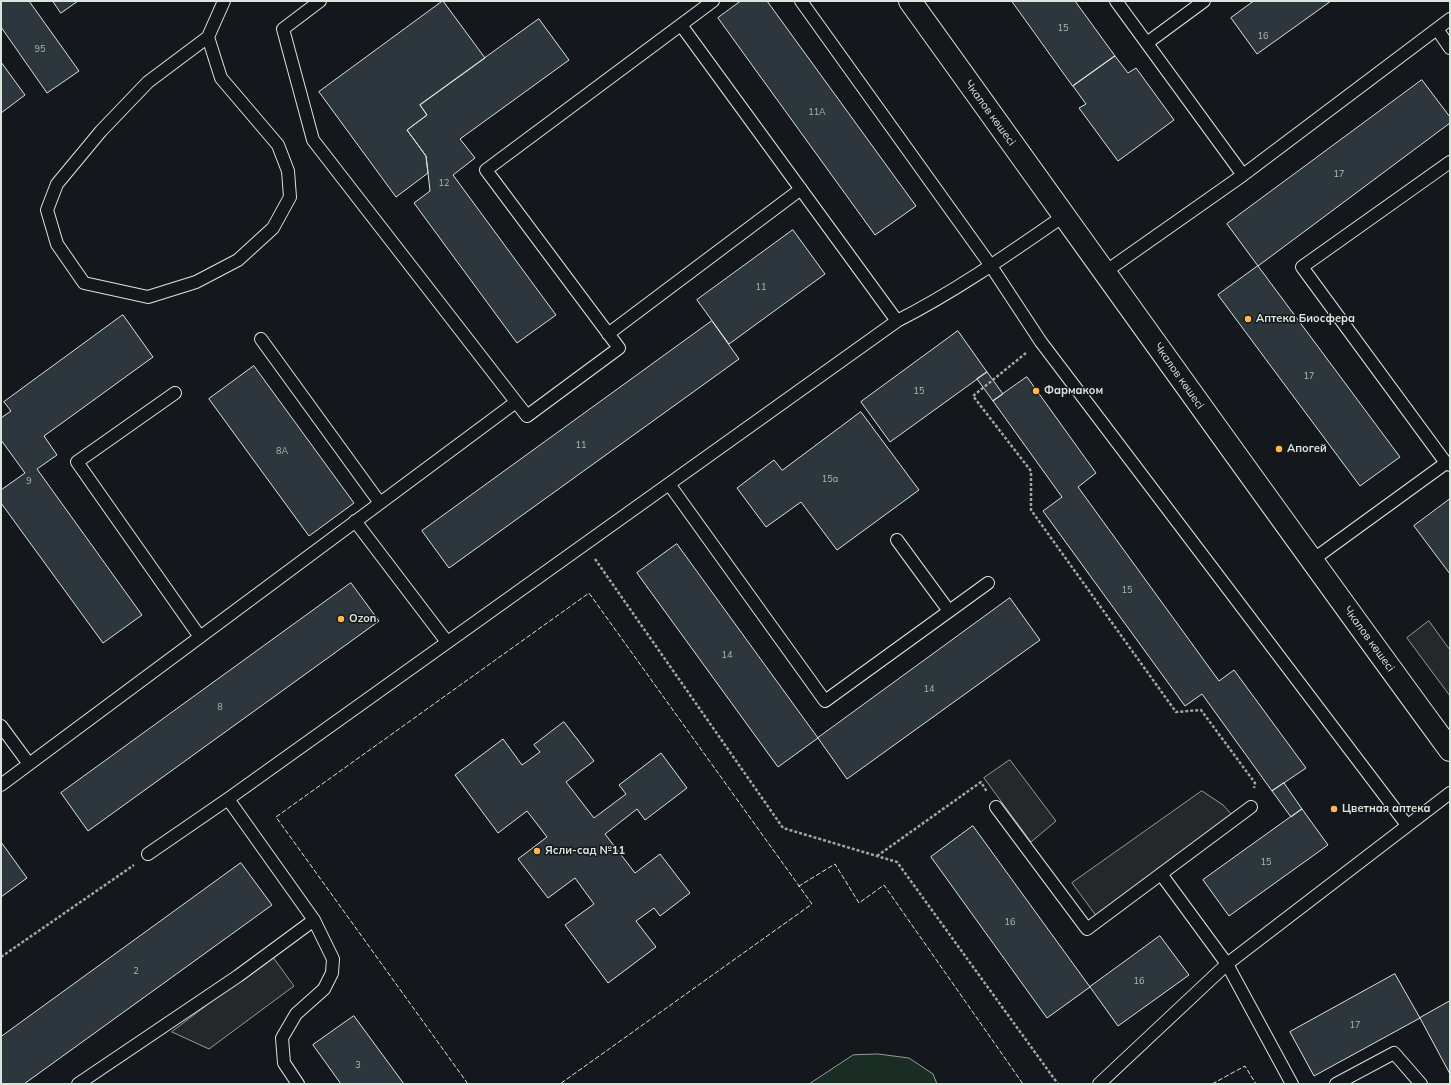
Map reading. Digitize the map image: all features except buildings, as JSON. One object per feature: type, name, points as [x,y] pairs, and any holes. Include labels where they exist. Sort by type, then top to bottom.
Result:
[{"type":"street","name":"Чкалов көшесі","points":[[910,1],[1311,561],[1450,750]]},
{"type":"lane","points":[[208,37],[221,78],[278,145],[288,171],[290,197],[273,228],[250,250],[238,260],[196,282],[148,297],[84,283],[56,244],[47,210],[57,184],[101,131],[148,82],[208,37],[224,1]]},
{"type":"lane","points":[[320,1],[283,29],[314,140],[527,416],[618,348],[486,170],[713,1]]},
{"type":"lane","points":[[802,1],[991,266],[1041,342],[1407,825]]},
{"type":"lane","points":[[1116,1],[1243,175]]},
{"type":"lane","points":[[1147,43],[1204,1]]},
{"type":"lane","points":[[1105,272],[1243,175],[1450,19]]},
{"type":"lane","points":[[681,25],[897,321]]},
{"type":"lane","points":[[1436,29],[1450,48]]},
{"type":"lane","points":[[1311,561],[1448,464],[1302,267],[1450,162]]},
{"type":"lane","points":[[608,334],[801,189]]},
{"type":"lane","points":[[148,854],[228,800],[897,321],[927,306],[991,266],[1064,215]]},
{"type":"lane","points":[[261,339],[380,503]]},
{"type":"lane","points":[[175,394],[77,462],[200,637]]},
{"type":"lane","points":[[1,785],[516,402]]},
{"type":"lane","points":[[669,484],[825,701],[988,583]]},
{"type":"lane","points":[[355,522],[447,642]]},
{"type":"lane","points":[[897,540],[949,611]]},
{"type":"lane","points":[[1,726],[29,764]]},
{"type":"lane","points":[[1099,1084],[1227,964],[1450,793]]},
{"type":"lane","points":[[228,800],[314,920],[333,959],[332,973],[324,989],[296,1014],[282,1038],[284,1063],[298,1084]]},
{"type":"lane","points":[[996,808],[1087,929],[1251,807]]},
{"type":"lane","points":[[1161,874],[1227,964],[1292,1084]]},
{"type":"lane","points":[[78,1084],[238,976],[314,920]]},
{"type":"lane","points":[[1336,1084],[1394,1053],[1421,1084]]},
{"type":"path","points":[[1041,342],[973,396],[1031,471],[1032,510],[1176,712],[1201,710],[1255,784],[1251,807]]},
{"type":"path","points":[[585,544],[783,828],[897,862],[1058,1084]]},
{"type":"path","points":[[877,856],[981,782],[996,808]]},
{"type":"path","points":[[1,957],[148,854]]},
{"type":"green space","points":[[878,1054],[909,1058],[933,1074],[937,1084],[809,1084],[853,1055]]},
{"type":"shaded area","points":[[1429,621],[1450,650],[1450,696],[1407,638]]},
{"type":"shaded area","points":[[1010,760],[1056,821],[1031,842],[984,778]]},
{"type":"shaded area","points":[[1202,791],[1223,805],[1234,817],[1097,917],[1072,883]]},
{"type":"shaded area","points":[[272,956],[294,986],[209,1049],[172,1032]]},
{"type":"fence","points":[[468,1084],[276,817],[589,593],[812,904],[560,1084]]},
{"type":"fence","points":[[799,887],[835,864],[859,903],[884,885],[1023,1084]]},
{"type":"fence","points":[[1212,1084],[1245,1066],[1256,1084]]},
{"type":"place","name":"Аптека Биосфера","points":[[1248,319]]},
{"type":"place","name":"Фармаком","points":[[1036,391]]},
{"type":"place","name":"Апогей","points":[[1279,449]]},
{"type":"place","name":"Ozon","points":[[341,619]]},
{"type":"place","name":"Цветная аптека","points":[[1334,809]]},
{"type":"place","name":"Ясли-сад №11","points":[[537,851]]}]
